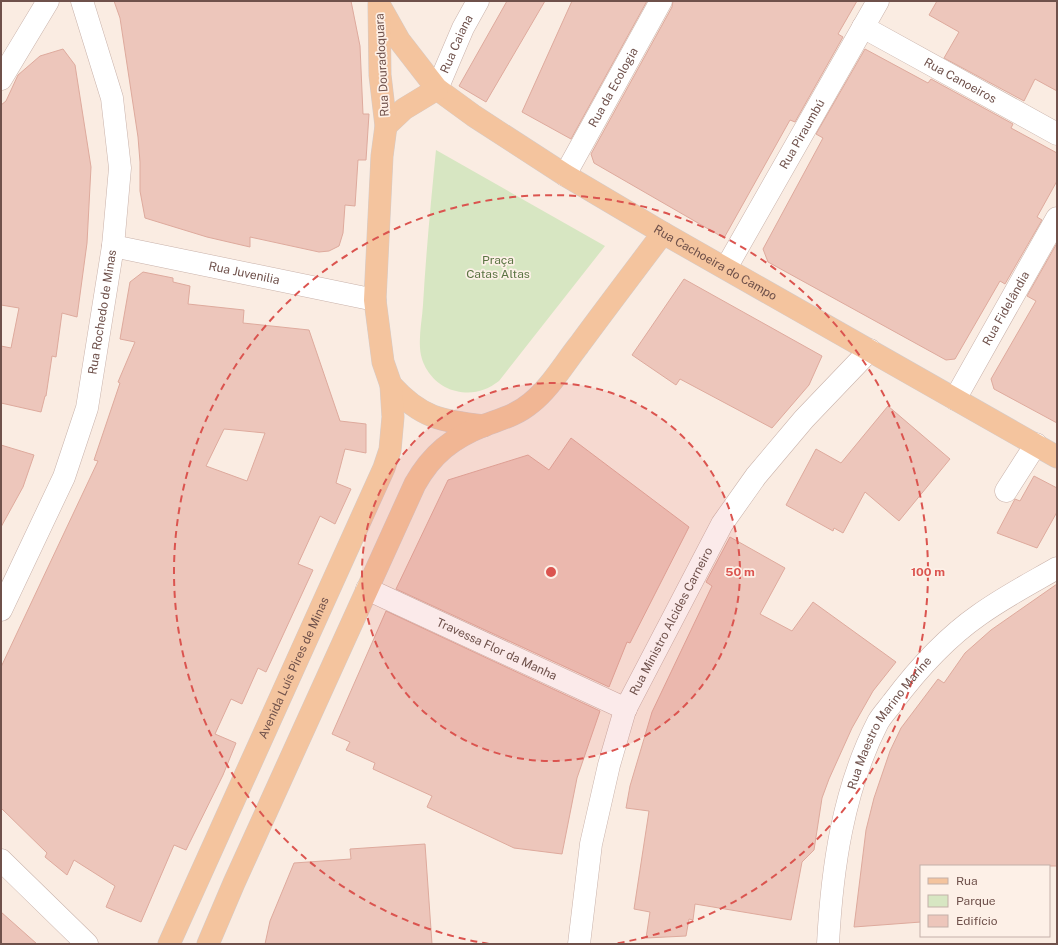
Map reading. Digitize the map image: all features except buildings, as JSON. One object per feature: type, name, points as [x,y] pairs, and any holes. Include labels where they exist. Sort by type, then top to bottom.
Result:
[{"type":"main road","name":"Rua Douradoquara","points":[[378,2],[399,40],[437,89]]},
{"type":"main road","name":"Rua Douradoquara","points":[[378,2],[380,74],[386,126]]},
{"type":"main road","points":[[437,89],[404,109],[386,126],[382,156],[375,300],[383,362],[391,385],[406,402],[426,414],[446,421],[484,426]]},
{"type":"main road","name":"Rua Cachoeira do Campo","points":[[437,89],[474,116],[565,175],[663,233],[1057,457]]},
{"type":"main road","points":[[208,944],[237,876],[367,589],[415,484],[424,468],[438,452],[455,439],[484,426],[510,417],[531,403],[557,374],[663,233]]},
{"type":"main road","name":"Avenida Luís Pires de Minas","points":[[170,944],[384,468],[392,434],[391,385]]},
{"type":"street","points":[[1,79],[48,1]]},
{"type":"street","name":"Rua Rochedo de Minas","points":[[1,610],[64,477],[87,408],[113,246],[120,168],[112,98],[82,1]]},
{"type":"street","name":"Rua Caiana","points":[[437,89],[464,28],[478,1]]},
{"type":"street","name":"Rua da Ecologia","points":[[565,175],[661,1]]},
{"type":"street","name":"Rua Piraumbú","points":[[726,268],[878,1]]},
{"type":"street","name":"Rua Canoeiros","points":[[863,28],[1057,134]]},
{"type":"street","name":"Rua Fidelândia","points":[[955,399],[1057,218]]},
{"type":"street","name":"Rua Juvenilia","points":[[113,246],[375,300]]},
{"type":"street","name":"Rua Ministro Alcides Carneiro","points":[[579,944],[591,844],[609,765],[626,709],[722,524],[756,476],[804,419],[870,350]]},
{"type":"street","points":[[1006,491],[1036,444]]},
{"type":"street","name":"Rua Maestro Marino Marine","points":[[828,944],[842,826],[851,787],[879,721],[905,686],[949,640],[980,614],[1057,568]]},
{"type":"street","name":"Travessa Flor da Manha","points":[[367,589],[626,709]]},
{"type":"street","points":[[1,860],[87,944]]},
{"type":"green space","name":"Praça Catas Altas","points":[[436,150],[605,246],[499,381],[484,390],[468,393],[450,389],[435,380],[424,365],[420,346]]}]
